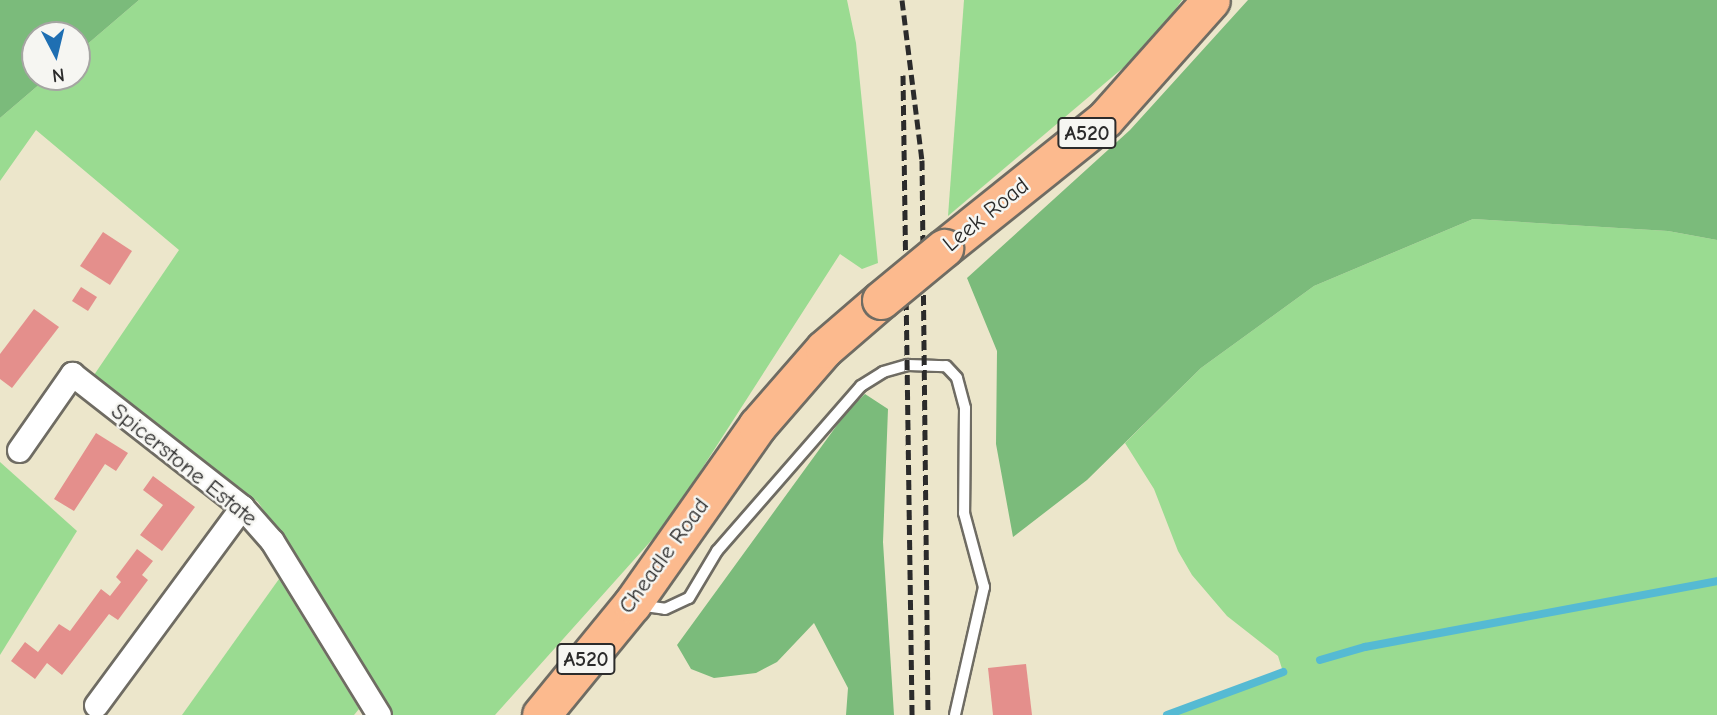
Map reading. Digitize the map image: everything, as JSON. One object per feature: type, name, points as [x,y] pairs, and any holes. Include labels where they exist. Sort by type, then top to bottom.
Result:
[{"type":"highway","name":"Leek Road","points":[[757,426],[824,349],[944,248],[1105,119],[1211,0]]},
{"type":"highway","name":"Cheadle Road","points":[[541,715],[632,604],[757,426]]},
{"type":"street","name":"Spicerstone Estate","points":[[19,450],[72,374],[242,507],[272,541],[379,715]]},
{"type":"street","points":[[96,705],[242,507]]},
{"type":"lane","points":[[632,604],[665,609],[689,598],[716,551],[861,386],[883,372],[908,365],[946,366],[957,377],[965,408],[964,513],[978,553],[984,587],[955,715]]},
{"type":"green space","points":[[0,0],[139,0],[91,41],[91,21],[21,21],[21,91],[32,91],[0,118]]},
{"type":"green space","points":[[139,0],[847,0],[856,43],[878,263],[862,269],[840,254],[667,523],[495,715],[391,715],[336,618],[258,502],[94,375],[179,250],[36,130],[0,181],[0,118],[32,91],[91,91],[91,41]]},
{"type":"green space","points":[[964,0],[1182,0],[1150,45],[948,216]]},
{"type":"green space","points":[[1248,0],[1717,0],[1717,240],[1668,231],[1473,219],[1314,286],[1201,368],[1087,480],[1013,537],[996,444],[997,351],[967,278],[1130,130]]},
{"type":"green space","points":[[1473,219],[1668,231],[1717,240],[1717,715],[1167,715],[1283,672],[1278,656],[1227,616],[1192,575],[1178,551],[1154,489],[1125,443],[1201,368],[1314,286]]},
{"type":"green space","points":[[865,394],[888,409],[883,542],[894,715],[846,715],[848,688],[814,623],[777,662],[756,673],[714,678],[691,669],[677,645],[848,410]]},
{"type":"green space","points":[[0,462],[77,531],[0,655]]},
{"type":"green space","points":[[279,579],[359,709],[354,715],[182,715]]},
{"type":"building","points":[[103,232],[132,251],[110,285],[80,266]]},
{"type":"building","points":[[81,287],[97,297],[88,311],[72,301]]},
{"type":"building","points":[[34,309],[59,327],[12,388],[0,379],[0,354]]},
{"type":"building","points":[[96,433],[128,453],[116,471],[105,464],[74,511],[54,499]]},
{"type":"building","points":[[153,476],[195,507],[162,551],[140,535],[163,505],[143,490]]},
{"type":"building","points":[[137,549],[153,561],[142,575],[148,580],[118,620],[109,614],[62,675],[47,663],[35,679],[11,661],[25,642],[38,652],[59,624],[70,631],[101,589],[110,596],[121,582],[116,577]]},
{"type":"building","points":[[1026,664],[1032,715],[993,715],[988,668]]},
{"type":"waterway","points":[[1320,660],[1365,647],[1717,581]]},
{"type":"waterway","points":[[1167,715],[1283,672]]},
{"type":"railway","points":[[902,0],[922,160],[928,715]]},
{"type":"railway","points":[[903,75],[912,715]]}]
